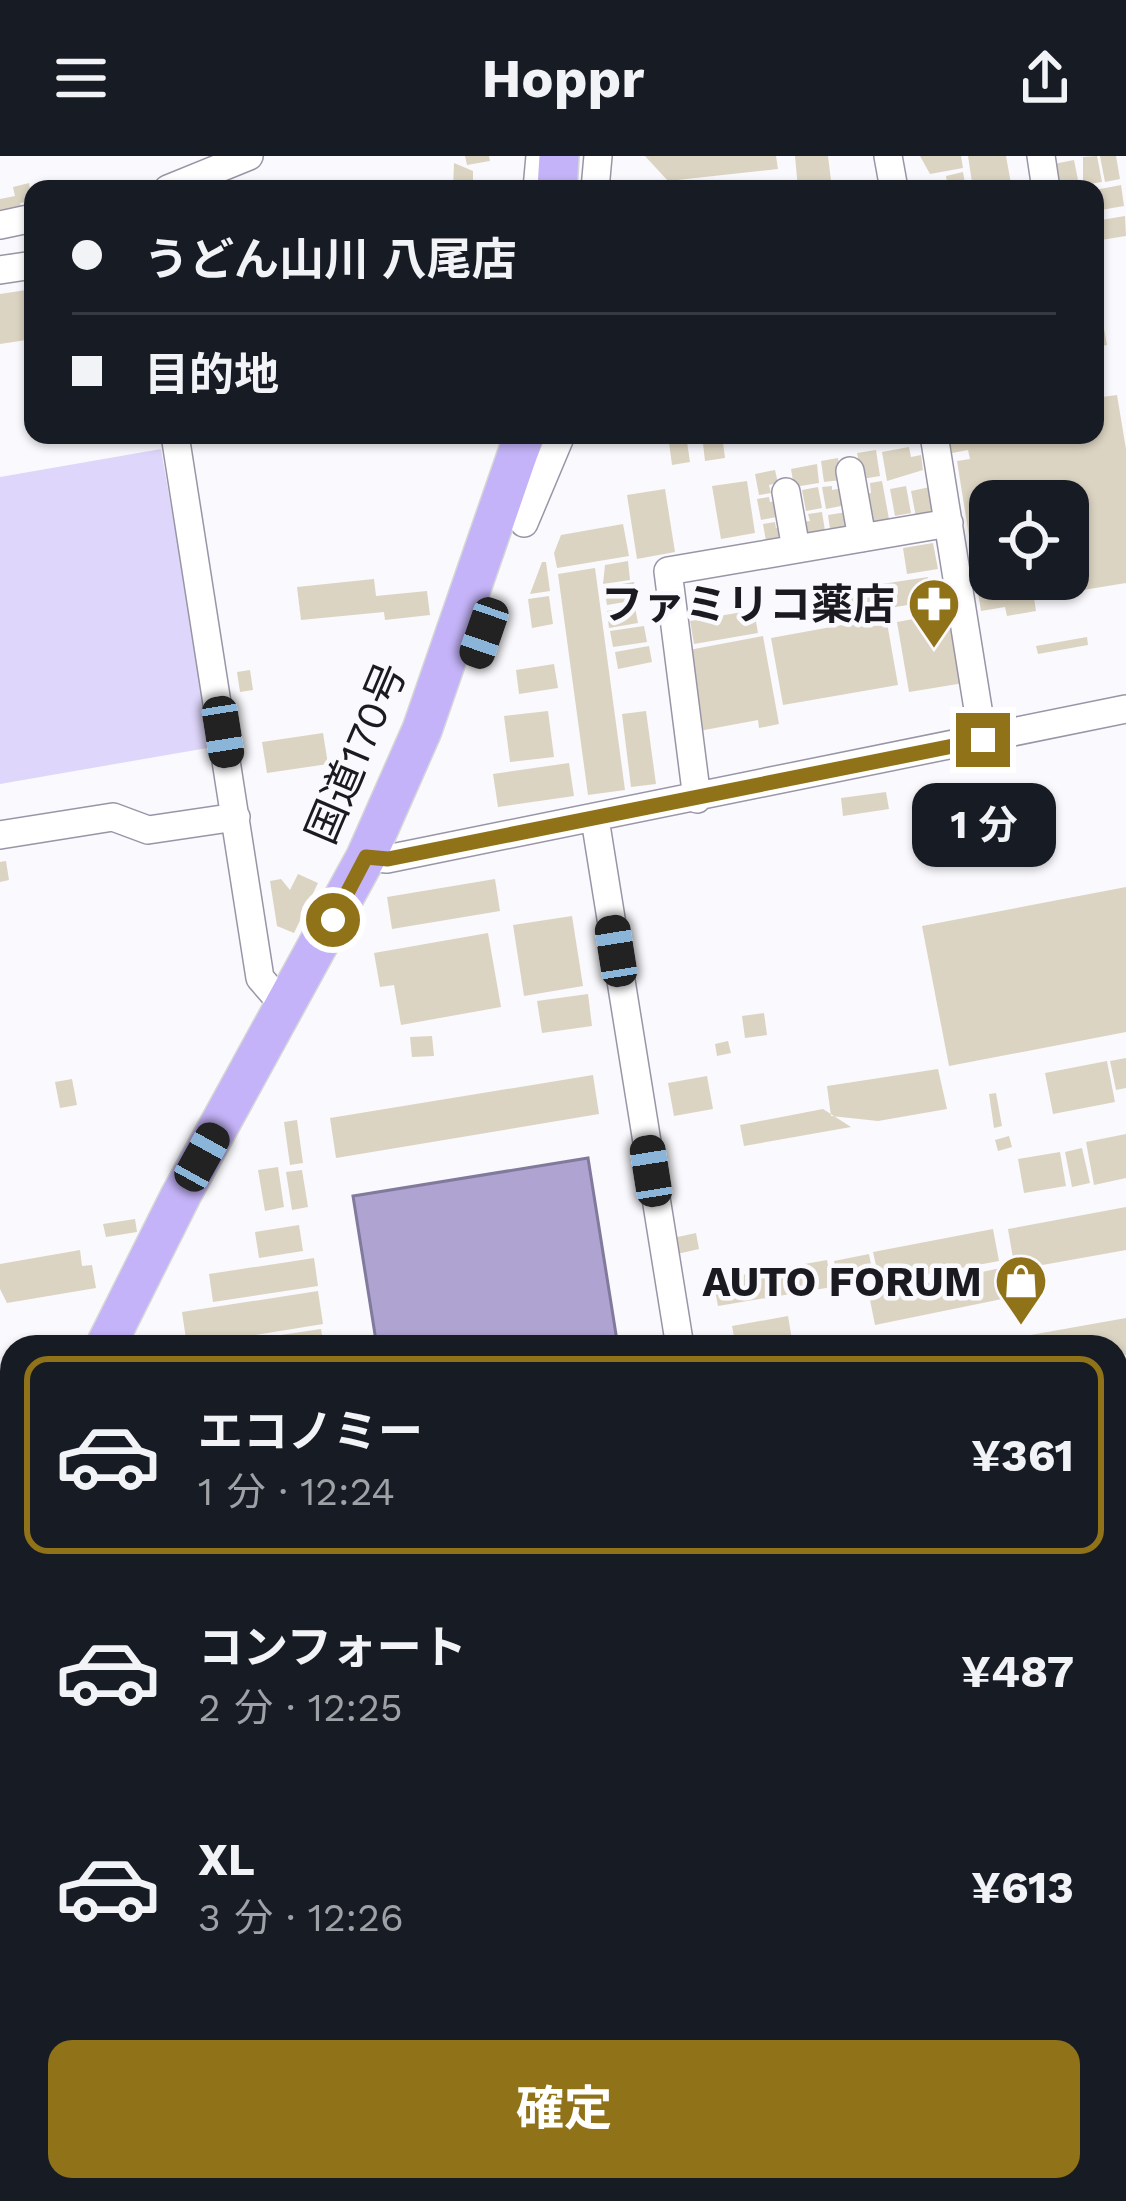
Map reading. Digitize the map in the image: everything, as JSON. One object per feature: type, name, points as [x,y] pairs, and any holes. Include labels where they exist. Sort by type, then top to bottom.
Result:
[{"type":"highway","name":"国道170号","points":[[511,521],[523,444]]},
{"type":"highway","name":"国道170号","points":[[111,1335],[181,1195],[286,1007],[446,736],[511,521],[541,444]]},
{"type":"highway","name":"国道170号","points":[[136,1335],[377,858]]},
{"type":"street","points":[[190,180],[249,156]]},
{"type":"street","points":[[176,444],[260,978],[286,1007]]},
{"type":"street","points":[[508,444],[511,521]]},
{"type":"street","points":[[511,521],[556,444]]},
{"type":"street","points":[[936,444],[983,740]]},
{"type":"street","points":[[850,472],[862,538]]},
{"type":"street","points":[[786,492],[796,549]]},
{"type":"street","points":[[697,799],[668,571],[949,523]]},
{"type":"street","points":[[377,858],[697,799],[1126,709]]},
{"type":"street","points":[[0,835],[113,817],[148,830],[236,817]]},
{"type":"street","points":[[595,819],[678,1335]]},
{"type":"shaded area","points":[[161,449],[213,747],[0,784],[0,477]]},
{"type":"shaded area","points":[[588,1158],[616,1335],[375,1335],[353,1196]]},
{"type":"building","points":[[465,156],[489,156],[490,161],[467,165]]},
{"type":"building","points":[[645,156],[776,156],[778,169],[667,180]]},
{"type":"building","points":[[795,156],[828,156],[831,180],[797,180]]},
{"type":"building","points":[[920,156],[961,156],[963,168],[930,174]]},
{"type":"building","points":[[968,156],[1006,156],[1010,180],[972,180]]},
{"type":"building","points":[[1097,156],[1102,180],[1083,180],[1083,157]]},
{"type":"building","points":[[1100,156],[1116,156],[1120,179],[1105,182]]},
{"type":"building","points":[[1074,160],[1078,180],[1057,180],[1054,164]]},
{"type":"building","points":[[454,163],[473,171],[473,180],[453,180]]},
{"type":"building","points":[[963,172],[964,180],[947,180],[946,176]]},
{"type":"building","points":[[24,184],[22,210],[0,215],[0,199],[15,196],[13,187]]},
{"type":"building","points":[[1121,185],[1124,206],[1104,209],[1104,188]]},
{"type":"building","points":[[1125,216],[1126,236],[1104,240],[1104,220]]},
{"type":"building","points":[[24,290],[24,340],[0,344],[0,294]]},
{"type":"building","points":[[1117,395],[1126,449],[1126,583],[1089,589],[1089,480],[969,480],[969,536],[957,461],[970,459],[968,450],[952,453],[950,444],[1104,444],[1104,397]]},
{"type":"building","points":[[669,444],[687,444],[690,462],[672,465]]},
{"type":"building","points":[[703,444],[723,444],[725,458],[705,461]]},
{"type":"building","points":[[909,447],[911,457],[921,455],[923,470],[887,481],[882,452]]},
{"type":"building","points":[[876,450],[880,476],[862,479],[857,453]]},
{"type":"building","points":[[838,458],[841,480],[824,482],[821,461]]},
{"type":"building","points":[[817,464],[819,483],[794,487],[791,469]]},
{"type":"building","points":[[775,470],[778,483],[769,485],[771,493],[759,495],[755,474]]},
{"type":"building","points":[[747,481],[755,533],[721,539],[712,486]]},
{"type":"building","points":[[882,481],[889,519],[869,523],[864,494],[871,493],[870,483]]},
{"type":"building","points":[[832,486],[832,490],[843,488],[846,505],[826,509],[822,487]]},
{"type":"building","points":[[906,486],[911,513],[895,516],[890,489]]},
{"type":"building","points":[[818,487],[822,508],[806,511],[802,490]]},
{"type":"building","points":[[930,487],[935,513],[916,517],[911,491]]},
{"type":"building","points":[[665,489],[675,552],[637,559],[627,495]]},
{"type":"building","points":[[769,497],[770,502],[779,501],[782,516],[761,520],[757,499]]},
{"type":"building","points":[[822,512],[826,537],[806,540],[803,522],[810,521],[808,514]]},
{"type":"building","points":[[847,512],[851,533],[831,536],[828,515]]},
{"type":"building","points":[[775,522],[776,528],[784,526],[788,543],[767,547],[763,524]]},
{"type":"building","points":[[623,524],[629,556],[557,568],[554,553],[561,535]]},
{"type":"building","points":[[933,543],[938,569],[907,574],[903,548]]},
{"type":"building","points":[[628,561],[630,580],[603,584],[605,565]]},
{"type":"building","points":[[546,562],[550,591],[530,594]]},
{"type":"building","points":[[595,568],[625,790],[588,795],[558,574]]},
{"type":"building","points":[[928,577],[932,601],[846,615],[842,590]]},
{"type":"building","points":[[374,579],[376,596],[427,591],[430,615],[385,620],[384,612],[301,620],[297,587]]},
{"type":"building","points":[[634,582],[637,600],[607,605],[604,587]]},
{"type":"building","points":[[549,596],[553,624],[532,628],[528,599]]},
{"type":"building","points":[[979,600],[1034,600],[1036,611],[1007,616],[1005,607],[981,611]]},
{"type":"building","points":[[635,607],[638,623],[609,628],[607,611]]},
{"type":"building","points":[[754,610],[758,633],[694,644],[690,621]]},
{"type":"building","points":[[946,613],[964,683],[909,692],[897,622]]},
{"type":"building","points":[[886,617],[898,685],[783,705],[771,638]]},
{"type":"building","points":[[644,626],[647,642],[613,647],[610,631]]},
{"type":"building","points":[[763,636],[779,724],[759,728],[758,720],[699,731],[689,650]]},
{"type":"building","points":[[1087,637],[1088,645],[1038,654],[1036,646]]},
{"type":"building","points":[[649,646],[652,662],[618,669],[615,652]]},
{"type":"building","points":[[554,664],[558,688],[519,694],[516,670]]},
{"type":"building","points":[[250,670],[253,690],[240,692],[237,672]]},
{"type":"building","points":[[548,711],[554,757],[510,762],[504,716]]},
{"type":"building","points":[[646,711],[656,784],[631,787],[622,714]]},
{"type":"building","points":[[323,733],[328,764],[267,773],[262,742]]},
{"type":"building","points":[[569,763],[574,796],[498,807],[493,774]]},
{"type":"building","points":[[886,792],[889,809],[843,816],[841,798]]},
{"type":"building","points":[[6,861],[9,880],[0,882],[0,862]]},
{"type":"building","points":[[298,874],[318,883],[294,933],[277,926],[270,881],[281,879],[290,890]]},
{"type":"building","points":[[495,879],[500,911],[392,929],[387,897]]},
{"type":"building","points":[[1126,887],[1126,1032],[949,1066],[922,926]]},
{"type":"building","points":[[572,916],[583,986],[524,996],[513,925]]},
{"type":"building","points":[[488,933],[501,1007],[401,1025],[394,985],[380,987],[374,953]]},
{"type":"building","points":[[588,994],[592,1026],[542,1033],[537,1001]]},
{"type":"building","points":[[764,1013],[767,1035],[745,1038],[742,1016]]},
{"type":"building","points":[[432,1036],[434,1056],[412,1057],[410,1037]]},
{"type":"building","points":[[728,1041],[731,1053],[717,1056],[715,1044]]},
{"type":"building","points":[[1126,1058],[1126,1088],[1116,1090],[1110,1061]]},
{"type":"building","points":[[1107,1061],[1115,1102],[1053,1114],[1045,1073]]},
{"type":"building","points":[[938,1069],[947,1109],[878,1121],[831,1116],[827,1086]]},
{"type":"building","points":[[593,1075],[599,1114],[336,1158],[330,1118]]},
{"type":"building","points":[[707,1076],[713,1109],[674,1116],[668,1083]]},
{"type":"building","points":[[72,1079],[77,1105],[60,1108],[55,1082]]},
{"type":"building","points":[[996,1093],[1002,1126],[994,1128],[989,1094]]},
{"type":"building","points":[[823,1109],[851,1127],[744,1146],[740,1125]]},
{"type":"building","points":[[297,1120],[303,1163],[290,1165],[284,1122]]},
{"type":"building","points":[[1126,1134],[1126,1178],[1094,1185],[1086,1142]]},
{"type":"building","points":[[1009,1136],[1012,1147],[998,1151],[995,1140]]},
{"type":"building","points":[[1082,1148],[1090,1183],[1072,1187],[1065,1152]]},
{"type":"building","points":[[1060,1152],[1066,1186],[1024,1193],[1018,1159]]},
{"type":"building","points":[[278,1167],[284,1207],[265,1211],[258,1170]]},
{"type":"building","points":[[302,1170],[308,1207],[292,1210],[286,1172]]},
{"type":"building","points":[[1126,1207],[1126,1250],[1015,1270],[1008,1229]]},
{"type":"building","points":[[135,1219],[137,1232],[106,1237],[103,1224]]},
{"type":"building","points":[[299,1225],[303,1251],[259,1258],[255,1232]]},
{"type":"building","points":[[993,1229],[999,1261],[880,1283],[873,1252]]},
{"type":"building","points":[[696,1233],[699,1249],[677,1254],[673,1238]]},
{"type":"building","points":[[80,1250],[82,1266],[92,1265],[96,1288],[7,1303],[0,1289],[0,1264]]},
{"type":"building","points":[[869,1254],[873,1275],[838,1281],[834,1261]]},
{"type":"building","points":[[314,1258],[318,1286],[213,1302],[209,1274]]},
{"type":"building","points":[[827,1260],[832,1287],[718,1306],[713,1280]]},
{"type":"building","points":[[1001,1268],[1007,1298],[875,1325],[869,1295]]},
{"type":"building","points":[[318,1291],[323,1324],[255,1335],[185,1335],[182,1312]]},
{"type":"building","points":[[788,1316],[791,1335],[734,1335],[732,1326]]},
{"type":"building","points":[[1126,1318],[1126,1335],[1031,1335]]},
{"type":"building","points":[[321,1329],[322,1335],[281,1335]]},
{"type":"place","name":"ファミリコ薬店","points":[[934,650]]},
{"type":"place","name":"AUTO FORUM","points":[[1021,1327]]},
{"type":"route","points":[[333,920],[366,857],[388,859],[983,740]]}]
